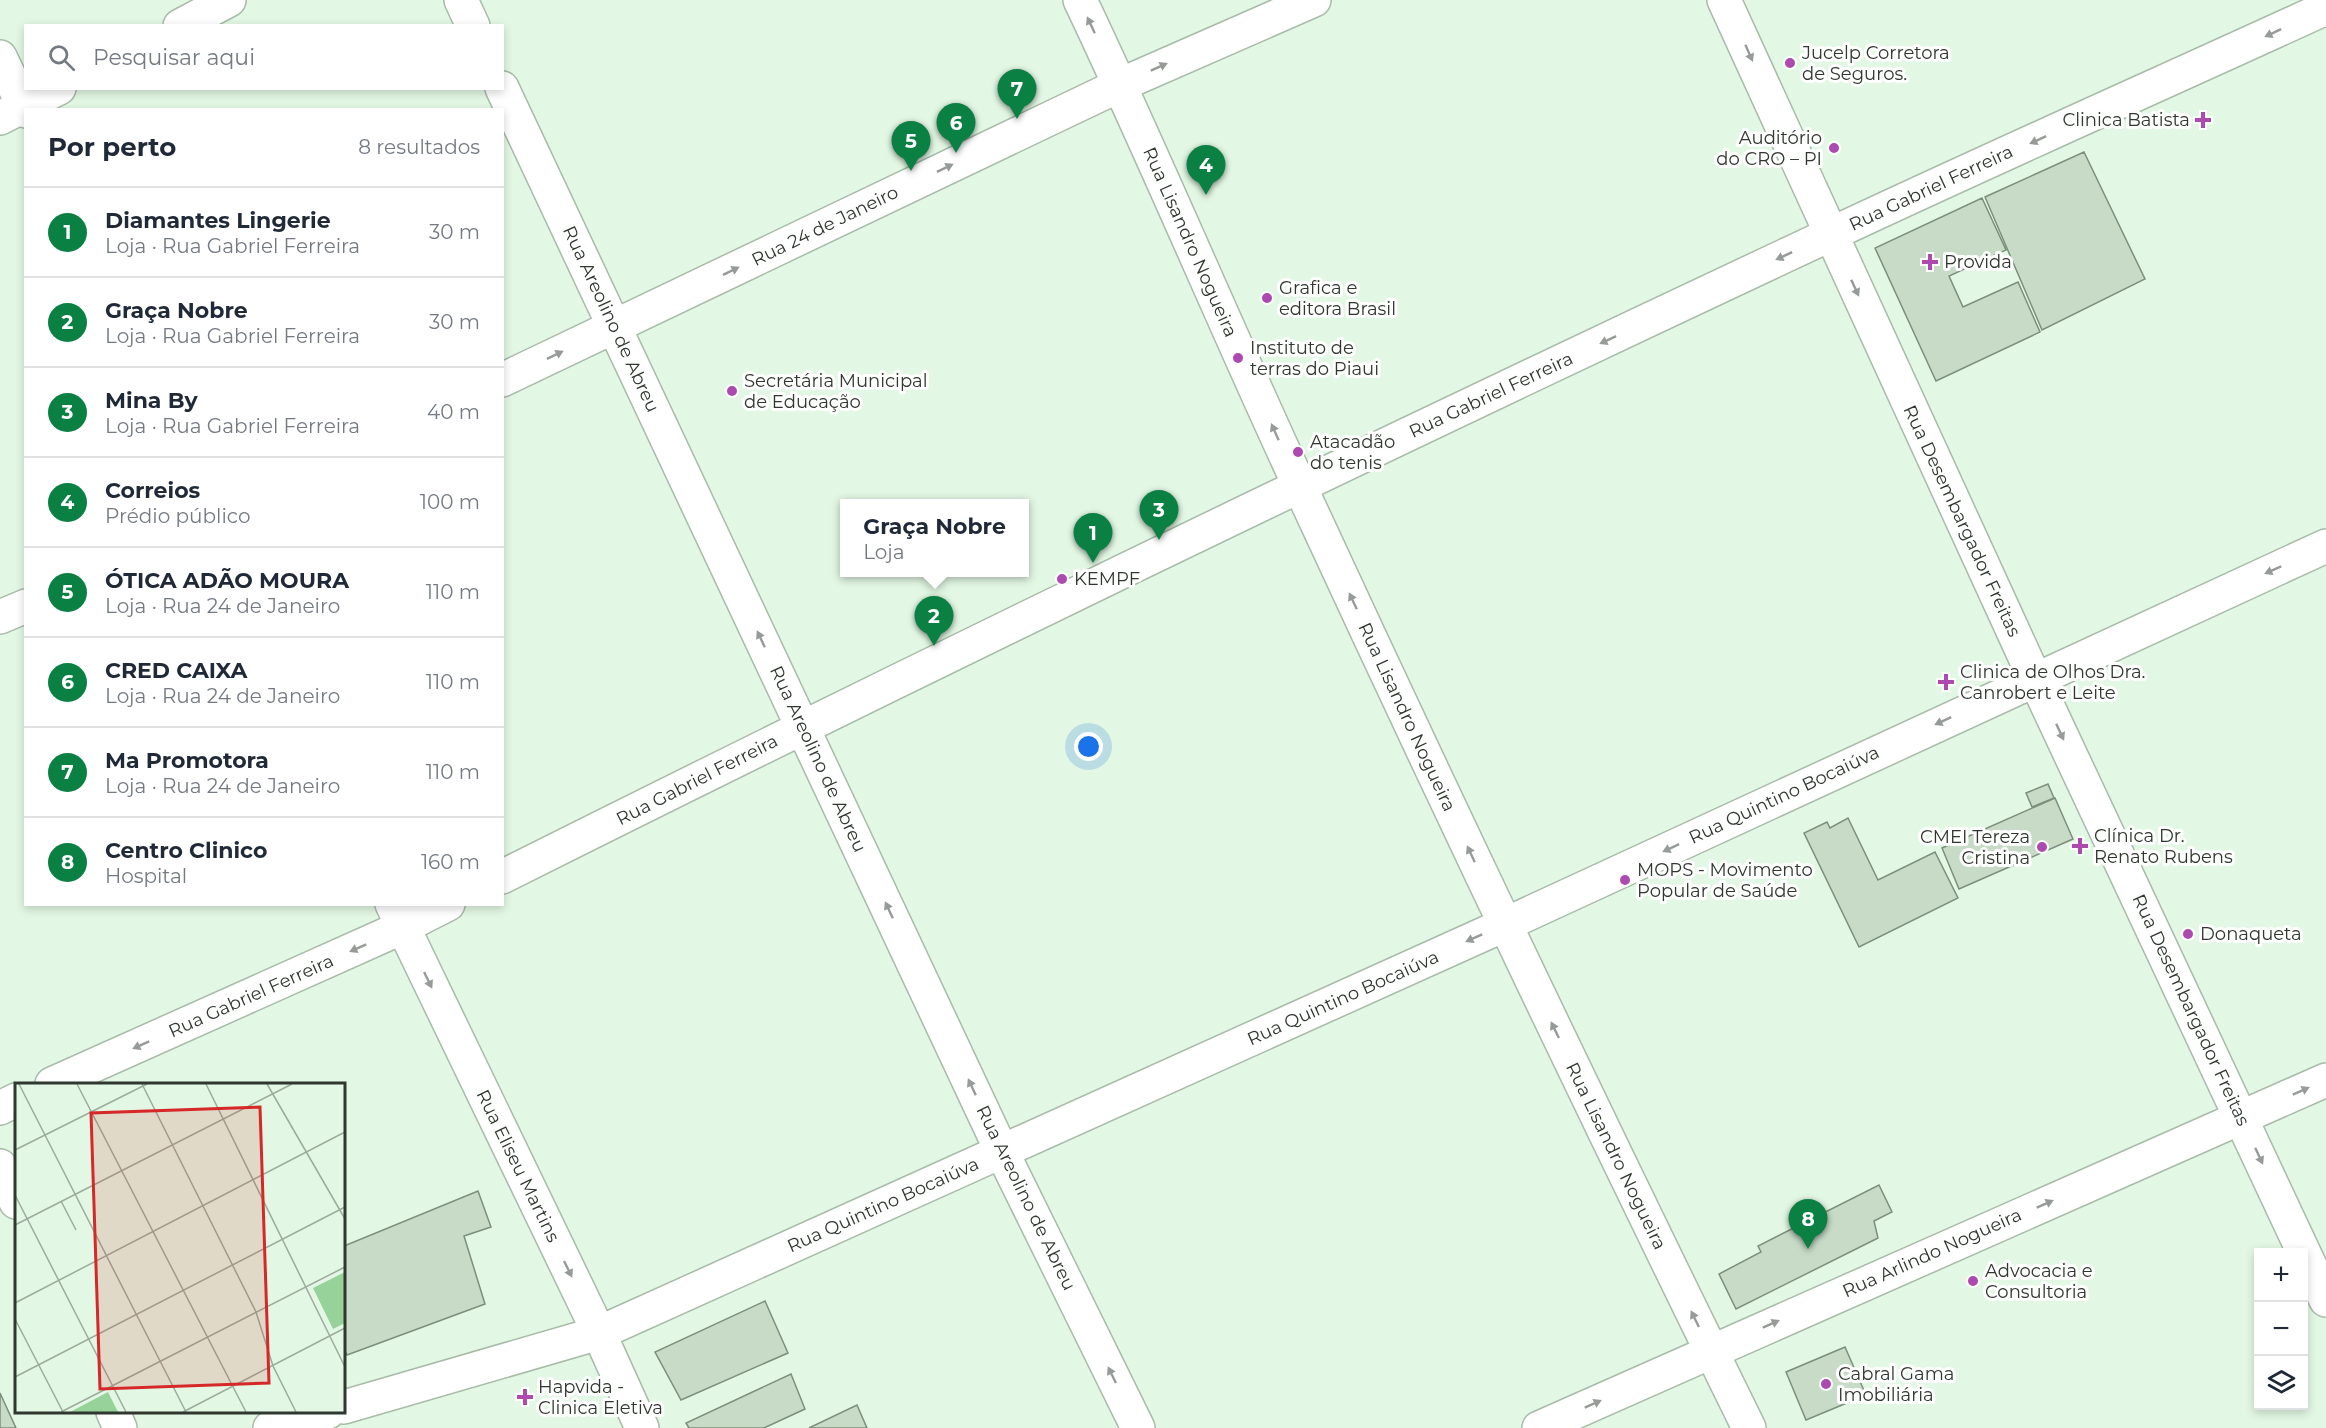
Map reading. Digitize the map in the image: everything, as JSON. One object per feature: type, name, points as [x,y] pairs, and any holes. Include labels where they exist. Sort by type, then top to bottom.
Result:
[{"type":"street","points":[[184,24],[229,0]]},
{"type":"street","points":[[461,0],[472,24]]},
{"type":"street","name":"Rua Lisandro Nogueira","points":[[1080,0],[1299,486],[1504,925],[1749,1428]]},
{"type":"street","name":"Rua 24 de Janeiro","points":[[504,380],[1120,85],[1314,0]]},
{"type":"street","name":"Rua Desembargador Freitas","points":[[1724,0],[2034,679],[2326,1300]]},
{"type":"street","name":"Rua Gabriel Ferreira","points":[[504,876],[803,727],[1299,486],[1831,234],[2326,8]]},
{"type":"street","points":[[0,57],[16,112],[55,90]]},
{"type":"street","name":"Rua Areolino de Abreu","points":[[503,90],[1002,1152],[1138,1428]]},
{"type":"street","name":"Rua Quintino Bocaiúva","points":[[345,1407],[599,1333],[1504,925],[2326,546]]},
{"type":"street","points":[[0,617],[24,607]]},
{"type":"street","name":"Rua Gabriel Ferreira","points":[[54,1083],[398,916],[440,906]]},
{"type":"street","name":"Rua Eliseu Martins","points":[[398,916],[599,1333],[642,1428]]},
{"type":"street","name":"Rua Arlindo Nogueira","points":[[1539,1428],[2326,1080]]},
{"type":"street","points":[[0,1108],[15,1101]]},
{"type":"street","points":[[0,1166],[15,1200]]},
{"type":"street","points":[[113,1413],[120,1428]]},
{"type":"street","points":[[270,1428],[324,1413]]},
{"type":"building","points":[[2084,152],[2145,279],[2042,330],[1985,197]]},
{"type":"building","points":[[1982,198],[2006,250],[1949,276],[1963,307],[2018,282],[2040,332],[1936,381],[1875,248]]},
{"type":"building","points":[[2048,784],[2054,798],[2032,807],[2026,793]]},
{"type":"building","points":[[2055,798],[2073,839],[1959,889],[1942,848]]},
{"type":"building","points":[[1848,818],[1878,880],[1935,852],[1958,898],[1859,947],[1804,833],[1827,822],[1830,828]]},
{"type":"building","points":[[1879,1185],[1892,1212],[1874,1221],[1878,1238],[1736,1309],[1719,1274],[1761,1252],[1758,1246]]},
{"type":"building","points":[[478,1191],[491,1227],[464,1236],[485,1304],[347,1355],[345,1350],[345,1246]]},
{"type":"building","points":[[765,1301],[788,1353],[681,1400],[655,1352]]},
{"type":"building","name":"Cabral Gama Imobiliária","points":[[1845,1347],[1866,1395],[1806,1420],[1786,1372]]},
{"type":"building","points":[[791,1374],[805,1409],[764,1428],[689,1428],[686,1423]]},
{"type":"building","points":[[0,1393],[16,1428],[0,1428]]},
{"type":"building","points":[[857,1405],[867,1428],[809,1428]]},
{"type":"place","name":"Jucelp Corretora de Seguros.","points":[[1790,63]]},
{"type":"place","name":"Ma Promotora","points":[[1017,119]]},
{"type":"place","name":"Clinica Batista","points":[[2203,120]]},
{"type":"place","name":"Auditório do CRO – PI","points":[[1834,148]]},
{"type":"place","name":"CRED CAIXA","points":[[956,153]]},
{"type":"place","name":"ÓTICA ADÃO MOURA","points":[[911,171]]},
{"type":"place","name":"Correios","points":[[1206,195]]},
{"type":"place","name":"Provida","points":[[1930,262]]},
{"type":"place","name":"Grafica e editora Brasil","points":[[1267,298]]},
{"type":"place","name":"Instituto de terras do Piaui","points":[[1238,358]]},
{"type":"place","name":"Secretária Municipal de Educação","points":[[732,391]]},
{"type":"place","name":"Atacadão do tenis","points":[[1298,452]]},
{"type":"place","name":"Mina By","points":[[1159,540]]},
{"type":"place","name":"Diamantes Lingerie","points":[[1093,563]]},
{"type":"place","name":"KEMPF","points":[[1062,579]]},
{"type":"place","name":"Graça Nobre","points":[[934,646]]},
{"type":"place","name":"Clinica de Olhos Dra. Canrobert e Leite","points":[[1946,682]]},
{"type":"place","name":"Clínica Dr. Renato Rubens","points":[[2080,846]]},
{"type":"place","name":"CMEI Tereza Cristina","points":[[2042,847]]},
{"type":"place","name":"MOPS - Movimento Popular de Saúde","points":[[1625,880]]},
{"type":"place","name":"Donaqueta","points":[[2188,934]]},
{"type":"place","name":"Centro Clinico","points":[[1808,1249]]},
{"type":"place","name":"Advocacia e Consultoria","points":[[1973,1281]]},
{"type":"place","name":"Cabral Gama Imobiliária","points":[[1826,1384]]},
{"type":"place","name":"Hapvida - Clinica Eletiva","points":[[525,1397]]}]
